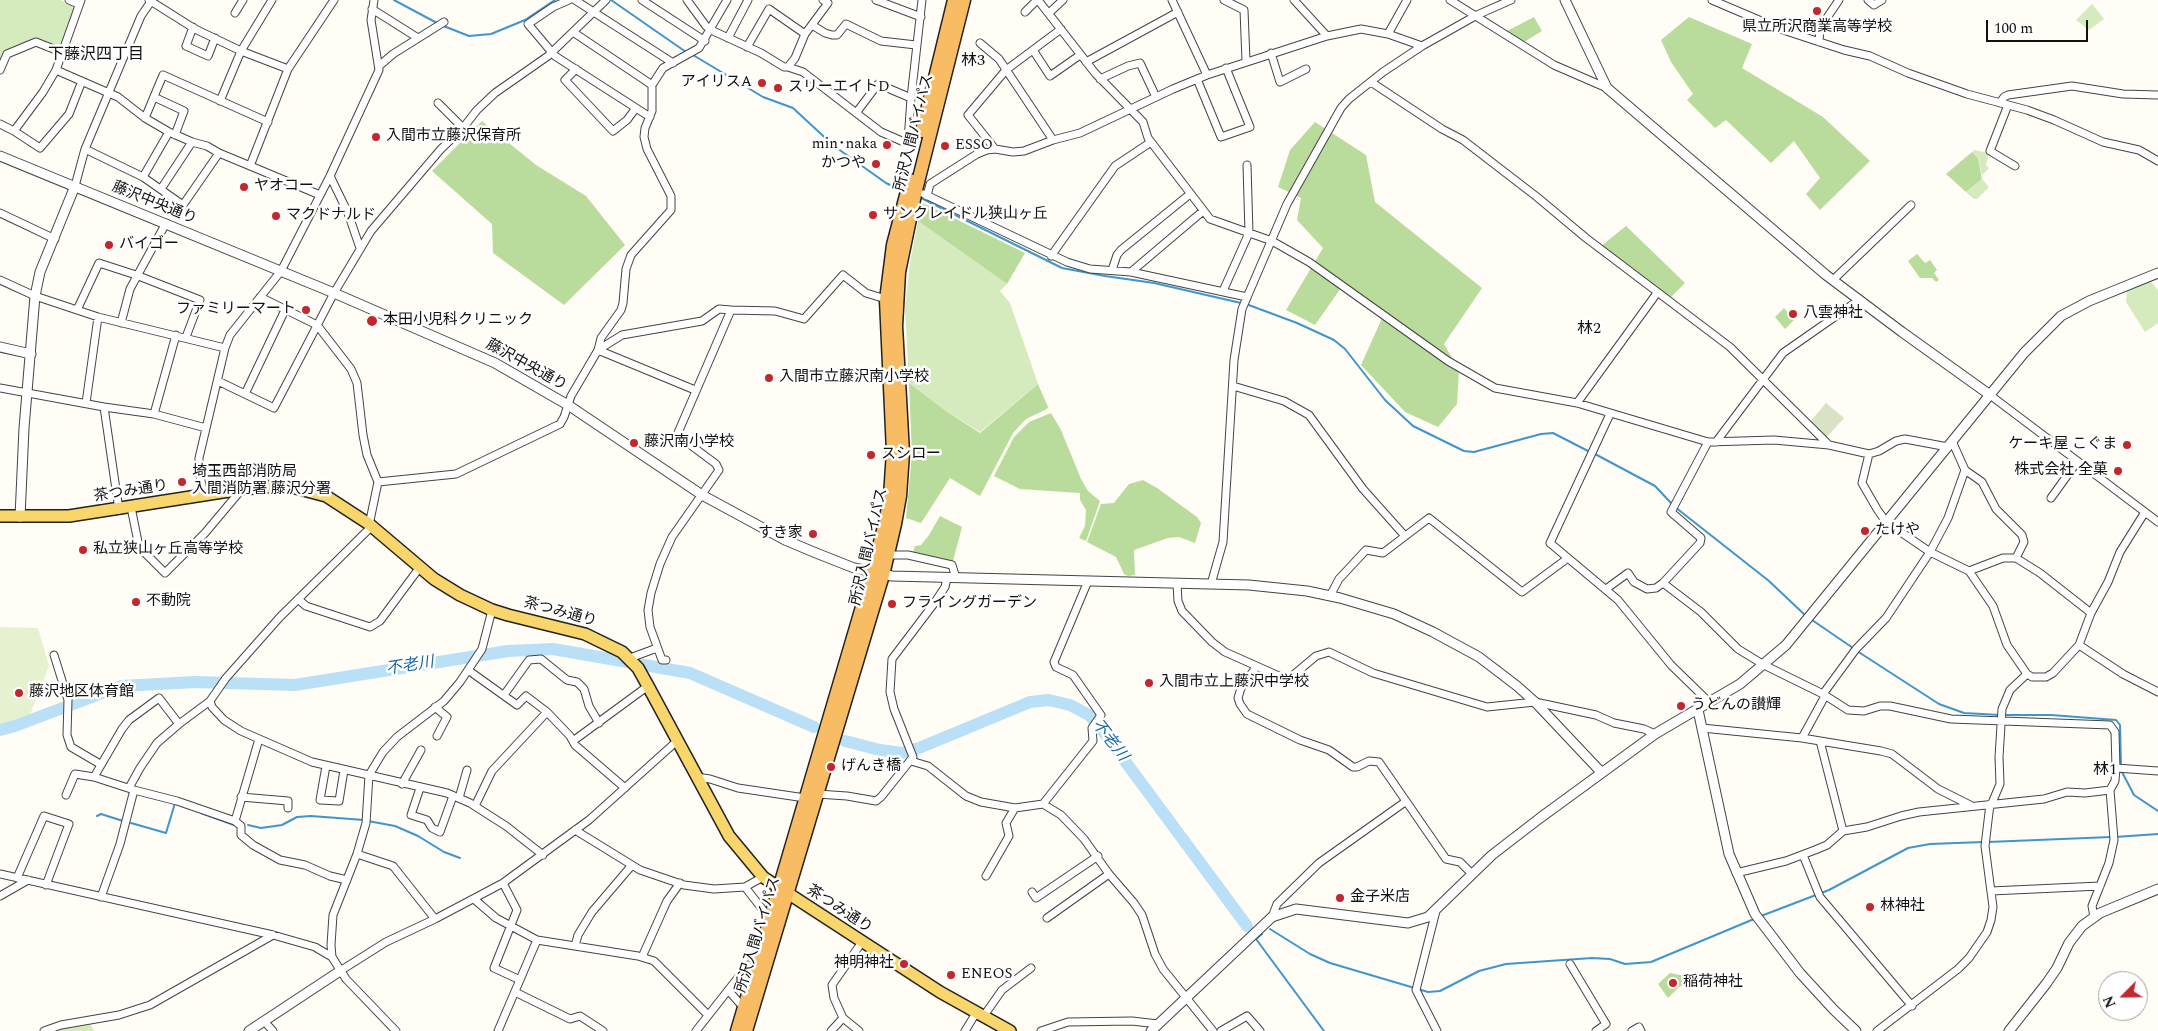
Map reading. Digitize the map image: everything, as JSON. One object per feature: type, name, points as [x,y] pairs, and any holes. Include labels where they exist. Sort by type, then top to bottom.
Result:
[{"type":"highway","name":"所沢入間バイパス","points":[[915,193],[925,119],[954,0]]},
{"type":"highway","name":"所沢入間バイパス","points":[[749,1029],[783,891],[878,574],[892,470],[891,300],[893,245],[915,193],[964,0]]},
{"type":"highway","name":"所沢入間バイパス","points":[[878,574],[888,555],[903,471],[891,300]]},
{"type":"highway","name":"所沢入間バイパス","points":[[736,1031],[770,919],[783,891]]},
{"type":"main road","name":"茶つみ通り","points":[[0,516],[62,517],[119,510],[242,489],[292,487],[313,491],[340,504],[370,524],[420,568],[460,595],[492,610],[586,634],[609,643],[630,658],[648,686],[729,836],[763,877],[862,942],[980,1015],[1010,1031]]},
{"type":"street","points":[[14,131],[43,92],[56,70],[79,2],[69,0]]},
{"type":"street","points":[[20,516],[27,393],[35,296],[40,272],[75,186],[85,148],[141,16],[151,0],[193,27],[241,51],[288,69]]},
{"type":"street","points":[[235,13],[243,0]]},
{"type":"street","points":[[220,100],[241,51],[272,0]]},
{"type":"street","points":[[250,166],[288,69],[334,0]]},
{"type":"street","points":[[204,495],[199,471],[199,458],[225,348],[230,334],[281,270],[330,176],[374,85],[379,66],[371,20],[374,0]]},
{"type":"street","points":[[569,0],[553,6],[528,24],[553,52],[650,117]]},
{"type":"street","points":[[575,0],[673,63]]},
{"type":"street","points":[[218,382],[274,408],[334,293],[371,231],[477,110],[496,93],[553,52],[606,0]]},
{"type":"street","points":[[642,0],[705,41]]},
{"type":"street","points":[[688,0],[706,26],[711,30],[784,67],[803,72],[881,132],[904,142],[908,140],[922,0]]},
{"type":"street","points":[[378,482],[436,478],[467,471],[556,427],[564,417],[571,396],[598,350],[600,338],[621,310],[624,302],[626,269],[631,255],[671,210],[672,196],[644,141],[645,128],[650,117],[652,85],[663,68],[699,48],[705,41],[727,0]]},
{"type":"street","points":[[728,38],[748,0]]},
{"type":"street","points":[[788,67],[800,49],[805,34],[828,3],[823,0]]},
{"type":"street","points":[[876,0],[921,17]]},
{"type":"street","points":[[1025,12],[1037,0],[1049,13],[1100,79],[1144,122],[1151,142],[1203,211],[1215,222],[1272,240],[1309,262],[1448,361],[1495,388],[1577,403],[1712,442],[1774,440],[1830,445],[1869,454],[1879,451],[1896,441],[1905,439],[1950,444]]},
{"type":"street","points":[[1049,13],[1063,0]]},
{"type":"street","points":[[1172,0],[1207,75]]},
{"type":"street","points":[[1224,0],[1244,10],[1246,61]]},
{"type":"street","points":[[1294,0],[1327,36]]},
{"type":"street","points":[[1388,34],[1407,0]]},
{"type":"street","points":[[1450,0],[1477,15],[1554,65],[1575,76],[1606,88],[1833,280],[1990,395],[2158,522]]},
{"type":"street","points":[[1211,584],[1223,542],[1228,450],[1236,352],[1242,309],[1287,204],[1341,108],[1349,99],[1422,46],[1477,15],[1510,0]]},
{"type":"street","points":[[1565,0],[1606,88]]},
{"type":"street","points":[[1712,0],[1780,29],[1844,50],[1870,56],[1908,73],[1967,94],[2054,120],[2103,142],[2139,150],[2158,161]]},
{"type":"street","points":[[1820,42],[1820,28],[1839,0]]},
{"type":"street","points":[[1868,0],[1874,5],[1882,0]]},
{"type":"street","points":[[372,9],[418,38]]},
{"type":"street","points":[[746,47],[768,9],[805,34]]},
{"type":"street","points":[[1086,62],[1178,12]]},
{"type":"street","points":[[379,66],[393,54],[444,22]]},
{"type":"street","points":[[812,25],[825,33],[837,35],[846,24],[881,42],[916,45]]},
{"type":"street","points":[[193,27],[186,46],[208,56],[215,38]]},
{"type":"street","points":[[915,193],[977,154],[995,148],[1013,152],[1024,151],[1053,140],[1080,133],[1207,75],[1327,36],[1356,28],[1388,34],[1422,46]]},
{"type":"street","points":[[995,148],[968,115],[1006,70],[1061,29]]},
{"type":"street","points":[[573,32],[652,85]]},
{"type":"street","points":[[0,70],[7,54],[36,42],[61,52]]},
{"type":"street","points":[[980,43],[999,59],[1053,140]]},
{"type":"street","points":[[1033,50],[1050,76],[1080,55]]},
{"type":"street","points":[[1271,53],[1280,82],[1306,69]]},
{"type":"street","points":[[1100,79],[1128,66],[1140,63],[1156,97]]},
{"type":"street","points":[[1197,80],[1221,137],[1250,126],[1226,68]]},
{"type":"street","points":[[576,69],[565,80],[613,131],[627,120],[636,108]]},
{"type":"street","points":[[56,70],[118,97],[145,118],[172,134],[207,146],[219,153],[320,195]]},
{"type":"street","points":[[145,118],[163,75],[268,122]]},
{"type":"street","points":[[0,124],[40,148],[69,114],[82,81]]},
{"type":"street","points":[[1371,82],[1442,130],[1463,140],[1657,293],[1730,347],[1830,445]]},
{"type":"street","points":[[856,113],[878,84],[911,98]]},
{"type":"street","points":[[2000,103],[2004,97],[2008,96],[2072,86],[2123,94],[2158,95]]},
{"type":"street","points":[[143,177],[172,134],[184,111],[154,97]]},
{"type":"street","points":[[438,103],[463,128]]},
{"type":"street","points":[[2008,105],[1990,151],[2015,166]]},
{"type":"street","points":[[910,115],[925,119]]},
{"type":"street","points":[[161,189],[192,142]]},
{"type":"street","points":[[1051,256],[1115,166],[1151,142]]},
{"type":"street","points":[[85,148],[143,177],[183,204],[219,153]]},
{"type":"street","name":"藤沢中央通り","points":[[0,156],[281,270],[494,363],[568,405],[702,495],[785,540],[816,553],[878,574],[952,578],[1259,586],[1307,591],[1330,596],[1394,614],[1433,632],[1479,657],[1535,702],[1601,772]]},
{"type":"street","points":[[1223,291],[1249,233],[1247,165]]},
{"type":"street","points":[[330,176],[348,213],[360,248]]},
{"type":"street","points":[[915,193],[1051,256],[1090,269],[1131,272],[1247,297]]},
{"type":"street","points":[[1112,270],[1117,255],[1121,250],[1190,194]]},
{"type":"street","points":[[1833,280],[1911,205]]},
{"type":"street","points":[[1131,272],[1203,211]]},
{"type":"street","points":[[0,213],[55,239]]},
{"type":"street","points":[[121,323],[130,289],[136,275],[166,223]]},
{"type":"street","points":[[78,310],[99,263],[200,300],[186,337]]},
{"type":"street","points":[[1272,917],[1296,910],[1408,923],[1428,917],[1492,855],[1601,772],[1655,734],[1710,703],[1764,665],[1786,645],[1812,614],[2024,353],[2061,316],[2084,303],[2158,273]]},
{"type":"street","points":[[598,350],[622,335],[702,321],[719,309],[775,311],[804,319],[843,274],[866,293],[891,300]]},
{"type":"street","points":[[0,280],[35,296],[98,317],[225,348]]},
{"type":"street","points":[[1577,403],[1657,293]]},
{"type":"street","points":[[101,897],[120,844],[131,789],[140,768],[157,743],[210,701],[226,678],[280,616],[368,530],[370,524],[378,482],[367,455],[354,376],[317,325],[260,297]]},
{"type":"street","points":[[1606,589],[1628,573],[1634,582],[1647,589],[1656,588],[1663,583],[1700,543],[1701,538],[1671,512],[1712,442],[1783,352],[1859,300]]},
{"type":"street","points":[[245,394],[285,310]]},
{"type":"street","points":[[666,660],[662,660],[650,627],[648,610],[651,593],[660,564],[672,537],[719,470],[716,464],[677,434],[731,310]]},
{"type":"street","points":[[86,404],[98,317]]},
{"type":"street","points":[[154,414],[176,335]]},
{"type":"street","points":[[0,347],[31,354]]},
{"type":"street","points":[[598,350],[695,390]]},
{"type":"street","points":[[1234,386],[1284,401],[1309,415],[1363,489],[1405,536]]},
{"type":"street","points":[[0,388],[154,414],[206,428]]},
{"type":"street","points":[[104,407],[119,510]]},
{"type":"street","points":[[1610,414],[1550,543],[1618,600],[1671,665],[1710,703]]},
{"type":"street","points":[[1950,444],[1965,470],[1982,482],[1996,509],[2022,535],[2024,542],[2016,558]]},
{"type":"street","points":[[1869,454],[1862,483],[1886,522],[1930,552],[1969,572],[1993,606],[2008,645],[2027,674],[2037,678],[2053,673],[2079,645],[2091,613],[2108,582],[2120,552],[2145,512]]},
{"type":"street","points":[[2051,498],[2077,462]]},
{"type":"street","points":[[1802,738],[1824,695],[1856,649],[1886,618],[1930,552],[1948,518],[1965,470]]},
{"type":"street","points":[[131,507],[139,547],[165,573],[204,533],[242,489]]},
{"type":"street","points":[[1330,596],[1339,579],[1366,550],[1383,554],[1429,518],[1522,592],[1568,558]]},
{"type":"street","points":[[888,555],[908,555],[952,565],[952,578],[892,659],[890,692],[894,709],[910,748],[912,759]]},
{"type":"street","points":[[1969,572],[2003,558],[2016,558],[2040,573],[2091,613]]},
{"type":"street","points":[[298,599],[306,606],[370,627],[380,621],[420,568]]},
{"type":"street","points":[[1043,804],[1093,742],[1092,728],[1101,715],[1073,675],[1056,667],[1054,662],[1088,581]]},
{"type":"street","points":[[1663,583],[1707,617],[1738,649],[1848,710],[1864,711],[1880,706],[1890,706],[1936,717],[2110,725],[2115,732],[2115,781],[2110,790],[2114,833],[2109,863],[2092,906],[2094,917]]},
{"type":"street","points":[[1177,584],[1178,601],[1182,611],[1212,642],[1225,652],[1287,679],[1296,674],[1316,656],[1329,652],[1380,676],[1487,707],[1535,702],[1596,715],[1614,723],[1644,729],[1655,734]]},
{"type":"street","points":[[332,958],[330,945],[333,915],[357,854],[367,821],[369,776],[383,752],[397,737],[444,701],[476,660],[482,648],[492,610]]},
{"type":"street","points":[[2079,645],[2123,674],[2158,692]]},
{"type":"street","points":[[630,658],[658,648]]},
{"type":"street","points":[[54,655],[68,700],[67,734],[71,747],[100,764]]},
{"type":"street","points":[[504,695],[529,660],[541,660],[567,680],[577,682],[584,689],[589,706],[598,723]]},
{"type":"street","points":[[1256,667],[1241,688],[1238,698],[1247,714],[1300,740],[1329,750],[1353,767],[1369,761],[1379,762],[1446,860],[1460,862],[1472,874]]},
{"type":"street","points":[[468,670],[517,705],[526,696],[547,712],[575,745],[625,788]]},
{"type":"street","points":[[1877,1031],[1912,1006],[1958,968],[1976,949],[1987,932],[1993,907],[1985,846],[1991,804],[2000,784],[1999,757],[2002,710],[2010,690],[2027,674]]},
{"type":"street","points":[[573,741],[648,686]]},
{"type":"street","points":[[94,777],[100,764],[129,720],[159,698],[179,724]]},
{"type":"street","points":[[210,701],[212,707],[224,720],[241,731],[312,762],[456,797],[475,806],[514,832],[543,855]]},
{"type":"street","points":[[435,707],[447,717],[437,736]]},
{"type":"street","points":[[1698,710],[1724,837],[1736,873],[1758,918],[1800,973],[1856,1031]]},
{"type":"street","points":[[475,806],[492,771],[547,712]]},
{"type":"street","points":[[1702,728],[1802,738],[1892,754],[1938,789],[1971,806]]},
{"type":"street","points":[[235,821],[258,738]]},
{"type":"street","points":[[249,1031],[340,970],[386,942],[435,919],[503,883],[575,830],[677,741]]},
{"type":"street","points":[[1820,741],[1843,832]]},
{"type":"street","points":[[402,784],[421,750]]},
{"type":"street","points":[[696,777],[710,779],[738,788],[811,796],[847,796],[876,801],[912,759]]},
{"type":"street","points":[[912,759],[928,766],[966,796],[998,806],[1015,808],[1043,804],[1061,815],[1098,856],[1109,874],[1142,915],[1159,962],[1212,1031]]},
{"type":"street","points":[[326,766],[320,800],[338,801],[344,770]]},
{"type":"street","points":[[2116,768],[2158,771]]},
{"type":"street","points":[[420,788],[411,815],[427,820],[432,828],[440,832],[467,770]]},
{"type":"street","points":[[66,795],[75,774],[94,777],[131,789],[177,800],[235,821],[241,826],[241,835],[253,846],[280,860],[305,865],[330,876],[347,880]]},
{"type":"street","points":[[1736,873],[1786,861],[1827,845],[1843,832],[1868,827],[1901,816],[1971,806],[2044,799],[2067,792],[2085,793],[2110,790]]},
{"type":"street","points":[[241,797],[288,801],[288,808]]},
{"type":"street","points":[[1041,1031],[1068,1022],[1132,1021],[1155,1028],[1272,917],[1277,904],[1319,864],[1405,802]]},
{"type":"street","points":[[986,876],[1009,836],[1006,822],[1015,808]]},
{"type":"street","points":[[17,878],[44,816],[69,824],[46,885]]},
{"type":"street","points":[[575,830],[632,865],[680,883],[714,889],[745,887],[763,877]]},
{"type":"street","points":[[357,854],[393,866],[435,919]]},
{"type":"street","points":[[1803,855],[1820,897],[1912,1006]]},
{"type":"street","points":[[1032,892],[1036,898],[1098,856]]},
{"type":"street","points":[[575,946],[578,935],[592,912],[632,865]]},
{"type":"street","points":[[0,874],[273,935],[315,947],[332,958],[340,970],[396,1031]]},
{"type":"street","points":[[1048,918],[1109,874]]},
{"type":"street","points":[[0,896],[28,880]]},
{"type":"street","points":[[503,883],[517,910],[494,968],[520,980]]},
{"type":"street","points":[[642,957],[667,901],[680,883]]},
{"type":"street","points":[[1991,891],[2100,886]]},
{"type":"street","points":[[745,887],[770,919]]},
{"type":"street","points":[[2010,1031],[2057,968],[2074,935],[2082,926],[2094,917],[2158,890]]},
{"type":"street","points":[[474,899],[488,912],[537,940],[642,957],[654,961],[708,1015]]},
{"type":"street","points":[[1436,911],[1416,988],[1437,1031]]},
{"type":"street","points":[[44,1031],[61,1025],[119,1015],[150,1005],[273,935]]},
{"type":"street","points":[[498,1031],[537,940]]},
{"type":"street","points":[[859,1031],[843,1018],[834,998],[832,985],[862,942]]},
{"type":"street","points":[[1570,964],[1612,1031]]},
{"type":"street","points":[[696,1031],[748,965],[757,966]]},
{"type":"street","points":[[965,1031],[1002,990],[1031,968]]},
{"type":"street","points":[[728,990],[743,1008]]},
{"type":"street","points":[[514,992],[570,1020],[580,1016],[599,1030]]},
{"type":"street","points":[[1221,1031],[1246,1016],[1260,1031]]},
{"type":"street","points":[[830,1031],[843,1018]]},
{"type":"street","points":[[264,1021],[273,1031]]},
{"type":"street","points":[[1596,1031],[1606,1024]]},
{"type":"street","points":[[1632,1031],[1639,1028],[1640,1031]]},
{"type":"green space","points":[[0,0],[60,0],[71,5],[75,11],[62,45],[57,47],[37,39],[4,52],[0,60]]},
{"type":"green space","points":[[2092,4],[2104,19],[2089,30],[2076,20]]},
{"type":"green space","points":[[1534,17],[1542,31],[1524,42],[1507,31]]},
{"type":"green space","points":[[1689,17],[1752,44],[1742,68],[1823,117],[1870,161],[1820,210],[1806,194],[1820,178],[1794,141],[1771,163],[1726,120],[1715,128],[1687,100],[1693,94],[1671,62],[1661,40]]},
{"type":"green space","points":[[482,121],[536,165],[586,196],[625,245],[564,305],[493,253],[492,224],[432,171]]},
{"type":"green space","points":[[1315,122],[1366,155],[1375,202],[1482,288],[1444,344],[1459,370],[1457,404],[1438,427],[1405,412],[1361,365],[1383,316],[1343,285],[1315,325],[1286,310],[1323,248],[1297,220],[1301,198],[1278,187],[1290,150]]},
{"type":"green space","points":[[1974,150],[1989,153],[1986,165],[1989,168],[1982,175],[1978,158],[1972,152]]},
{"type":"green space","points":[[1972,152],[1978,158],[1982,179],[1966,192],[1946,174]]},
{"type":"green space","points":[[1982,179],[1989,187],[1977,199],[1974,199],[1966,192]]},
{"type":"green space","points":[[923,203],[1025,253],[1007,284],[918,221]]},
{"type":"green space","points":[[918,221],[1007,284],[1000,291],[1010,303],[1038,384],[980,432],[946,411],[909,383],[905,307],[910,263]]},
{"type":"green space","points":[[1626,226],[1685,283],[1670,298],[1601,246]]},
{"type":"green space","points":[[1917,254],[1925,263],[1930,260],[1937,270],[1934,273],[1939,280],[1936,282],[1932,278],[1920,278],[1908,261]]},
{"type":"green space","points":[[2151,282],[2158,290],[2158,323],[2145,332],[2126,302],[2127,291]]},
{"type":"green space","points":[[1784,308],[1794,320],[1785,329],[1775,317]]},
{"type":"green space","points":[[909,383],[946,411],[980,433],[1038,384],[1048,407],[1026,419],[1013,433],[980,496],[950,478],[921,523],[906,518],[912,455]]},
{"type":"green space","points":[[1826,403],[1844,418],[1825,439],[1809,423]]},
{"type":"green space","points":[[1051,413],[1061,430],[1081,479],[1088,491],[1100,501],[1086,541],[1079,538],[1085,526],[1086,510],[1080,500],[1080,493],[1020,489],[994,476],[1014,437],[1029,422]]},
{"type":"green space","points":[[1143,480],[1197,517],[1201,523],[1195,543],[1179,537],[1168,538],[1134,550],[1135,575],[1128,576],[1124,574],[1116,557],[1087,542],[1101,504],[1114,503],[1129,484]]},
{"type":"green space","points":[[940,516],[962,527],[953,561],[950,562],[913,552],[915,546],[921,545],[929,535]]},
{"type":"green space","name":"藤沢地区体育館","points":[[0,627],[38,628],[49,666],[28,720],[0,726]]},
{"type":"green space","points":[[1670,973],[1680,975],[1688,983],[1679,987],[1668,998],[1658,984]]},
{"type":"green space","points":[[90,1023],[94,1031],[54,1031],[59,1029]]},
{"type":"waterway","points":[[394,0],[437,23]]},
{"type":"waterway","points":[[441,25],[469,36],[491,34],[525,20],[555,0]]},
{"type":"waterway","points":[[611,0],[686,52]]},
{"type":"waterway","points":[[693,55],[763,97],[793,108],[834,146],[886,183],[903,191]]},
{"type":"waterway","points":[[919,197],[1062,268],[1154,283],[1241,303]]},
{"type":"waterway","points":[[1246,304],[1297,323],[1334,340],[1345,349],[1385,400],[1413,426],[1464,451],[1474,452],[1541,434],[1553,433],[1590,452]]},
{"type":"waterway","points":[[1595,454],[1655,486],[1672,504]]},
{"type":"waterway","points":[[1675,507],[1769,581],[1806,616]]},
{"type":"waterway","points":[[1812,620],[1853,648]]},
{"type":"waterway","name":"不老川","points":[[0,730],[121,686],[195,682],[295,685],[508,651],[553,649],[690,673],[814,727]]},
{"type":"waterway","points":[[1857,651],[1939,704],[1964,713],[2000,715]]},
{"type":"waterway","name":"不老川","points":[[845,741],[880,750],[902,753],[919,748],[1030,702],[1049,700],[1070,705],[1089,715],[1099,726],[1247,926]]},
{"type":"waterway","points":[[2005,715],[2051,715],[2116,720],[2120,725],[2121,767]]},
{"type":"waterway","points":[[2122,772],[2134,795],[2158,811]]},
{"type":"waterway","points":[[131,823],[166,833],[175,803]]},
{"type":"waterway","points":[[201,813],[234,825]]},
{"type":"waterway","points":[[97,816],[101,814],[123,821]]},
{"type":"waterway","points":[[248,825],[261,828],[282,825],[297,817],[311,816],[364,820]]},
{"type":"waterway","points":[[368,821],[395,826],[418,836],[444,852],[460,858]]},
{"type":"waterway","points":[[2115,837],[2158,834]]},
{"type":"waterway","points":[[1988,842],[2111,837]]},
{"type":"waterway","points":[[1761,916],[1829,890],[1908,848],[1930,844],[1983,842]]},
{"type":"waterway","points":[[1270,929],[1310,954],[1330,963],[1428,992],[1440,991],[1479,971],[1506,964],[1592,958],[1610,959],[1625,964],[1651,962],[1754,919]]},
{"type":"waterway","name":"不老川","points":[[1262,934],[1256,939],[1324,1031]]},
{"type":"place","name":"県立所沢商業高等学校","points":[[1817,11]]},
{"type":"place","name":"アイリスA","points":[[762,83]]},
{"type":"place","name":"スリーエイトD","points":[[778,88]]},
{"type":"place","name":"入間市立藤沢保育所","points":[[376,137]]},
{"type":"place","name":"min･naka","points":[[887,145]]},
{"type":"place","name":"ESSO","points":[[945,146]]},
{"type":"place","name":"かつや","points":[[876,164]]},
{"type":"place","name":"ヤオコー","points":[[244,187]]},
{"type":"place","name":"サンクレイドル狭山ヶ丘","points":[[873,215]]},
{"type":"place","name":"マクドナルド","points":[[276,216]]},
{"type":"place","name":"バイゴー","points":[[109,245]]},
{"type":"place","name":"ファミリーマート","points":[[306,310]]},
{"type":"place","name":"八雲神社","points":[[1793,314]]},
{"type":"place","name":"本田小児科クリニック","points":[[372,321]]},
{"type":"place","name":"入間市立藤沢南小学校","points":[[769,378]]},
{"type":"place","name":"藤沢南小学校","points":[[634,443]]},
{"type":"place","name":"ケーキ屋 こぐま","points":[[2127,445]]},
{"type":"place","name":"スシロー","points":[[871,455]]},
{"type":"place","name":"株式会社 全菓","points":[[2118,471]]},
{"type":"place","name":"埼玉西部消防局 入間消防署 藤沢分署","points":[[182,482]]},
{"type":"place","name":"たけや","points":[[1865,531]]},
{"type":"place","name":"すき家","points":[[813,534]]},
{"type":"place","name":"私立狭山ヶ丘高等学校","points":[[83,550]]},
{"type":"place","name":"不動院","points":[[136,602]]},
{"type":"place","name":"フライングガーデン","points":[[892,604]]},
{"type":"place","name":"入間市立上藤沢中学校","points":[[1149,683]]},
{"type":"place","name":"藤沢地区体育館","points":[[19,693]]},
{"type":"place","name":"うどんの讃輝","points":[[1681,706]]},
{"type":"place","name":"げんき橋","points":[[831,767]]},
{"type":"place","name":"金子米店","points":[[1340,898]]},
{"type":"place","name":"林神社","points":[[1870,907]]},
{"type":"place","name":"神明神社","points":[[904,964]]},
{"type":"place","name":"ENEOS","points":[[951,975]]},
{"type":"place","name":"稲荷神社","points":[[1673,983]]},
{"type":"district","name":"下藤沢四丁目","points":[[96,56]]},
{"type":"district","name":"林3","points":[[973,62]]},
{"type":"district","name":"林2","points":[[1589,330]]},
{"type":"district","name":"林1","points":[[2105,771]]}]
